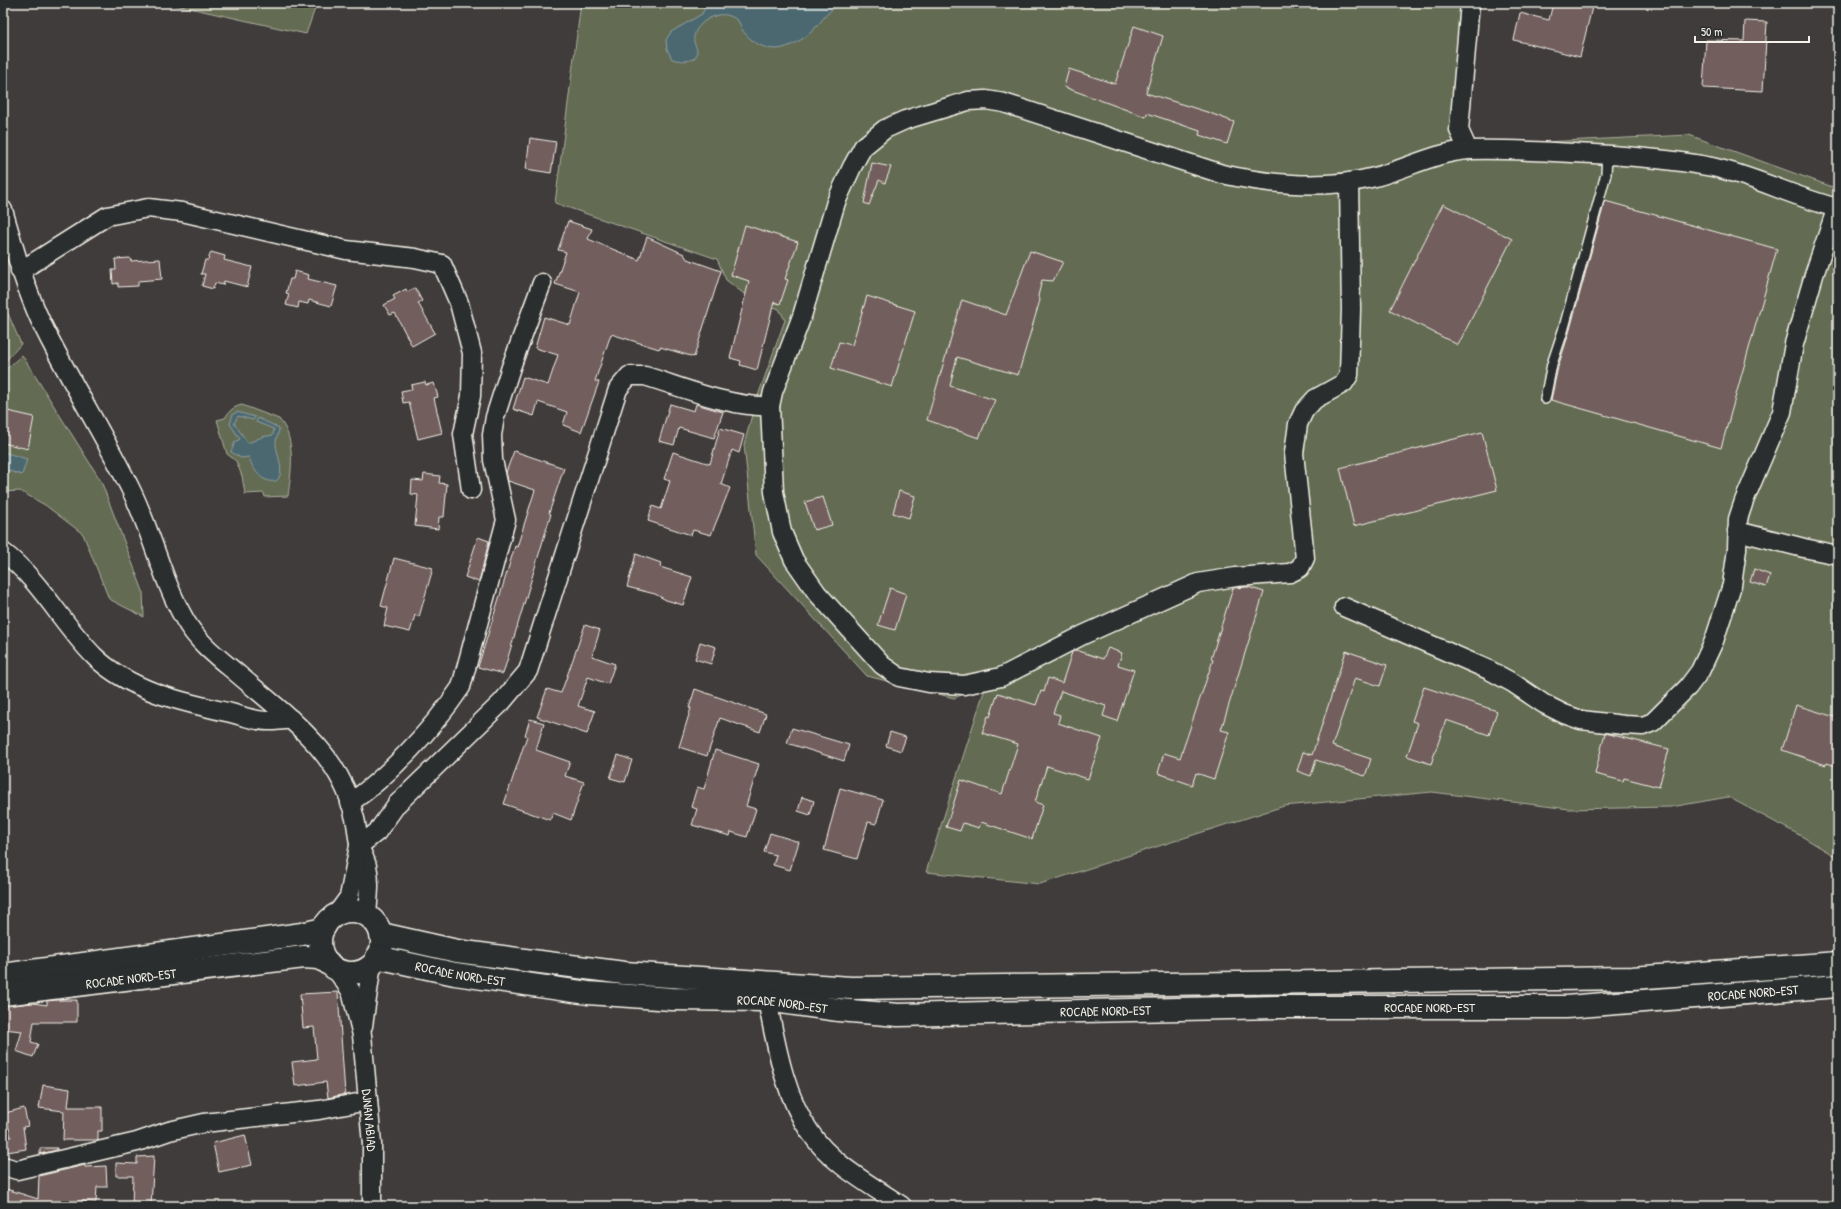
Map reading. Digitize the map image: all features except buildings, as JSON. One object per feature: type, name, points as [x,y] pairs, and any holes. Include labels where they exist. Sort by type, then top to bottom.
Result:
[{"type":"highway","points":[[351,911],[367,915],[375,923],[382,941],[375,960],[359,971],[350,972],[332,966],[321,949],[322,933],[330,920],[351,911]]},
{"type":"highway","name":"ROCADE NORD-EST","points":[[3,976],[302,934],[323,929],[330,920]]},
{"type":"highway","name":"ROCADE NORD-EST","points":[[380,934],[458,951],[624,973],[851,988],[1632,978],[1792,965],[1838,963]]},
{"type":"highway","name":"ROCADE NORD-EST","points":[[3,994],[304,957],[318,958],[332,966]]},
{"type":"highway","name":"ROCADE NORD-EST","points":[[375,960],[455,974],[588,993],[672,999],[767,1000],[839,1010],[898,1015],[1277,1007],[1566,1007],[1838,986]]},
{"type":"street","points":[[1468,150],[1459,130],[1470,3]]},
{"type":"street","points":[[1344,607],[1489,670],[1513,683],[1544,704],[1564,714],[1581,720],[1624,725],[1643,726],[1653,722],[1688,687],[1700,671],[1714,641],[1732,585],[1737,549],[1738,519],[1782,412],[1794,344],[1814,275],[1838,208],[1821,204],[1773,185],[1713,167],[1673,161],[1607,155],[1537,151],[1468,150],[1419,161],[1397,171],[1349,183],[1306,185],[1255,181],[1222,174],[1004,103],[986,100],[968,101],[905,120],[885,129],[863,147],[836,202],[802,316],[773,392],[770,406],[774,492],[782,532],[794,560],[817,593],[882,665],[899,676],[929,684],[964,684],[1001,677],[1083,635],[1198,583],[1221,579],[1290,573],[1300,568],[1305,558],[1294,453],[1298,424],[1304,411],[1315,399],[1344,383],[1349,375],[1351,309],[1349,183]]},
{"type":"street","points":[[20,271],[107,216],[148,208],[182,212],[346,250],[415,258],[442,264],[458,303],[472,353],[470,396],[463,434],[471,490]]},
{"type":"street","points":[[3,210],[20,271],[40,320],[61,361],[111,449],[133,494],[175,600],[195,636],[218,658],[305,732],[331,763],[354,814],[359,846],[368,873],[367,915]]},
{"type":"street","points":[[350,803],[365,792],[407,751],[448,707],[461,687],[506,520],[493,460],[492,435],[495,417],[511,367],[542,283]]},
{"type":"street","points":[[330,920],[349,897],[359,846],[378,832],[398,804],[502,702],[528,671],[618,389],[629,376],[645,376],[734,403],[754,407],[770,406]]},
{"type":"street","points":[[1737,531],[1838,555]]},
{"type":"street","points":[[3,552],[17,563],[43,592],[95,656],[118,675],[147,690],[185,702],[268,722],[291,719]]},
{"type":"street","points":[[362,1035],[375,960]]},
{"type":"street","points":[[332,966],[351,991],[362,1035]]},
{"type":"street","points":[[767,1000],[778,1054],[790,1090],[810,1133],[831,1156],[902,1206]]},
{"type":"street","name":"DJNAN ABIAD","points":[[362,1035],[372,1144],[372,1206]]},
{"type":"street","points":[[3,1166],[17,1170],[137,1142],[169,1131],[204,1123],[319,1110],[368,1101]]},
{"type":"lane","points":[[1546,398],[1552,364],[1565,324],[1606,174],[1607,155]]},
{"type":"green space","points":[[167,3],[317,3],[306,34]]},
{"type":"green space","points":[[581,3],[1460,3],[1459,146],[1689,135],[1838,189],[1838,858],[1803,837],[1728,797],[1671,807],[1569,809],[1432,792],[1284,806],[1040,884],[926,872],[986,685],[954,698],[867,676],[756,555],[744,445],[754,407],[785,320],[779,309],[748,297],[726,280],[717,259],[555,203]]},
{"type":"green space","points":[[3,302],[21,344],[3,364]]},
{"type":"green space","points":[[22,355],[101,481],[143,591],[144,617],[109,599],[83,534],[45,505],[20,491],[3,492],[3,372]]},
{"type":"green space","points":[[242,405],[279,419],[285,427],[291,446],[291,467],[288,496],[265,497],[264,493],[245,494],[242,476],[236,461],[227,454],[217,420],[225,418],[232,409]]},
{"type":"water","points":[[707,3],[843,3],[831,10],[813,30],[801,40],[792,45],[777,49],[766,48],[756,43],[743,31],[739,22],[733,17],[718,15],[711,17],[703,22],[695,33],[694,42],[697,51],[694,58],[688,61],[672,59],[667,49],[666,40],[671,32],[702,14]]},
{"type":"water","points":[[237,412],[255,417],[253,420],[238,416],[234,423],[248,443],[262,437],[273,435],[274,429],[256,422],[258,418],[279,428],[276,446],[281,468],[279,477],[276,481],[262,478],[255,470],[249,457],[241,458],[231,452],[235,442],[240,439],[230,424],[233,414]]},
{"type":"water","points":[[3,452],[27,459],[22,475],[3,469]]}]
